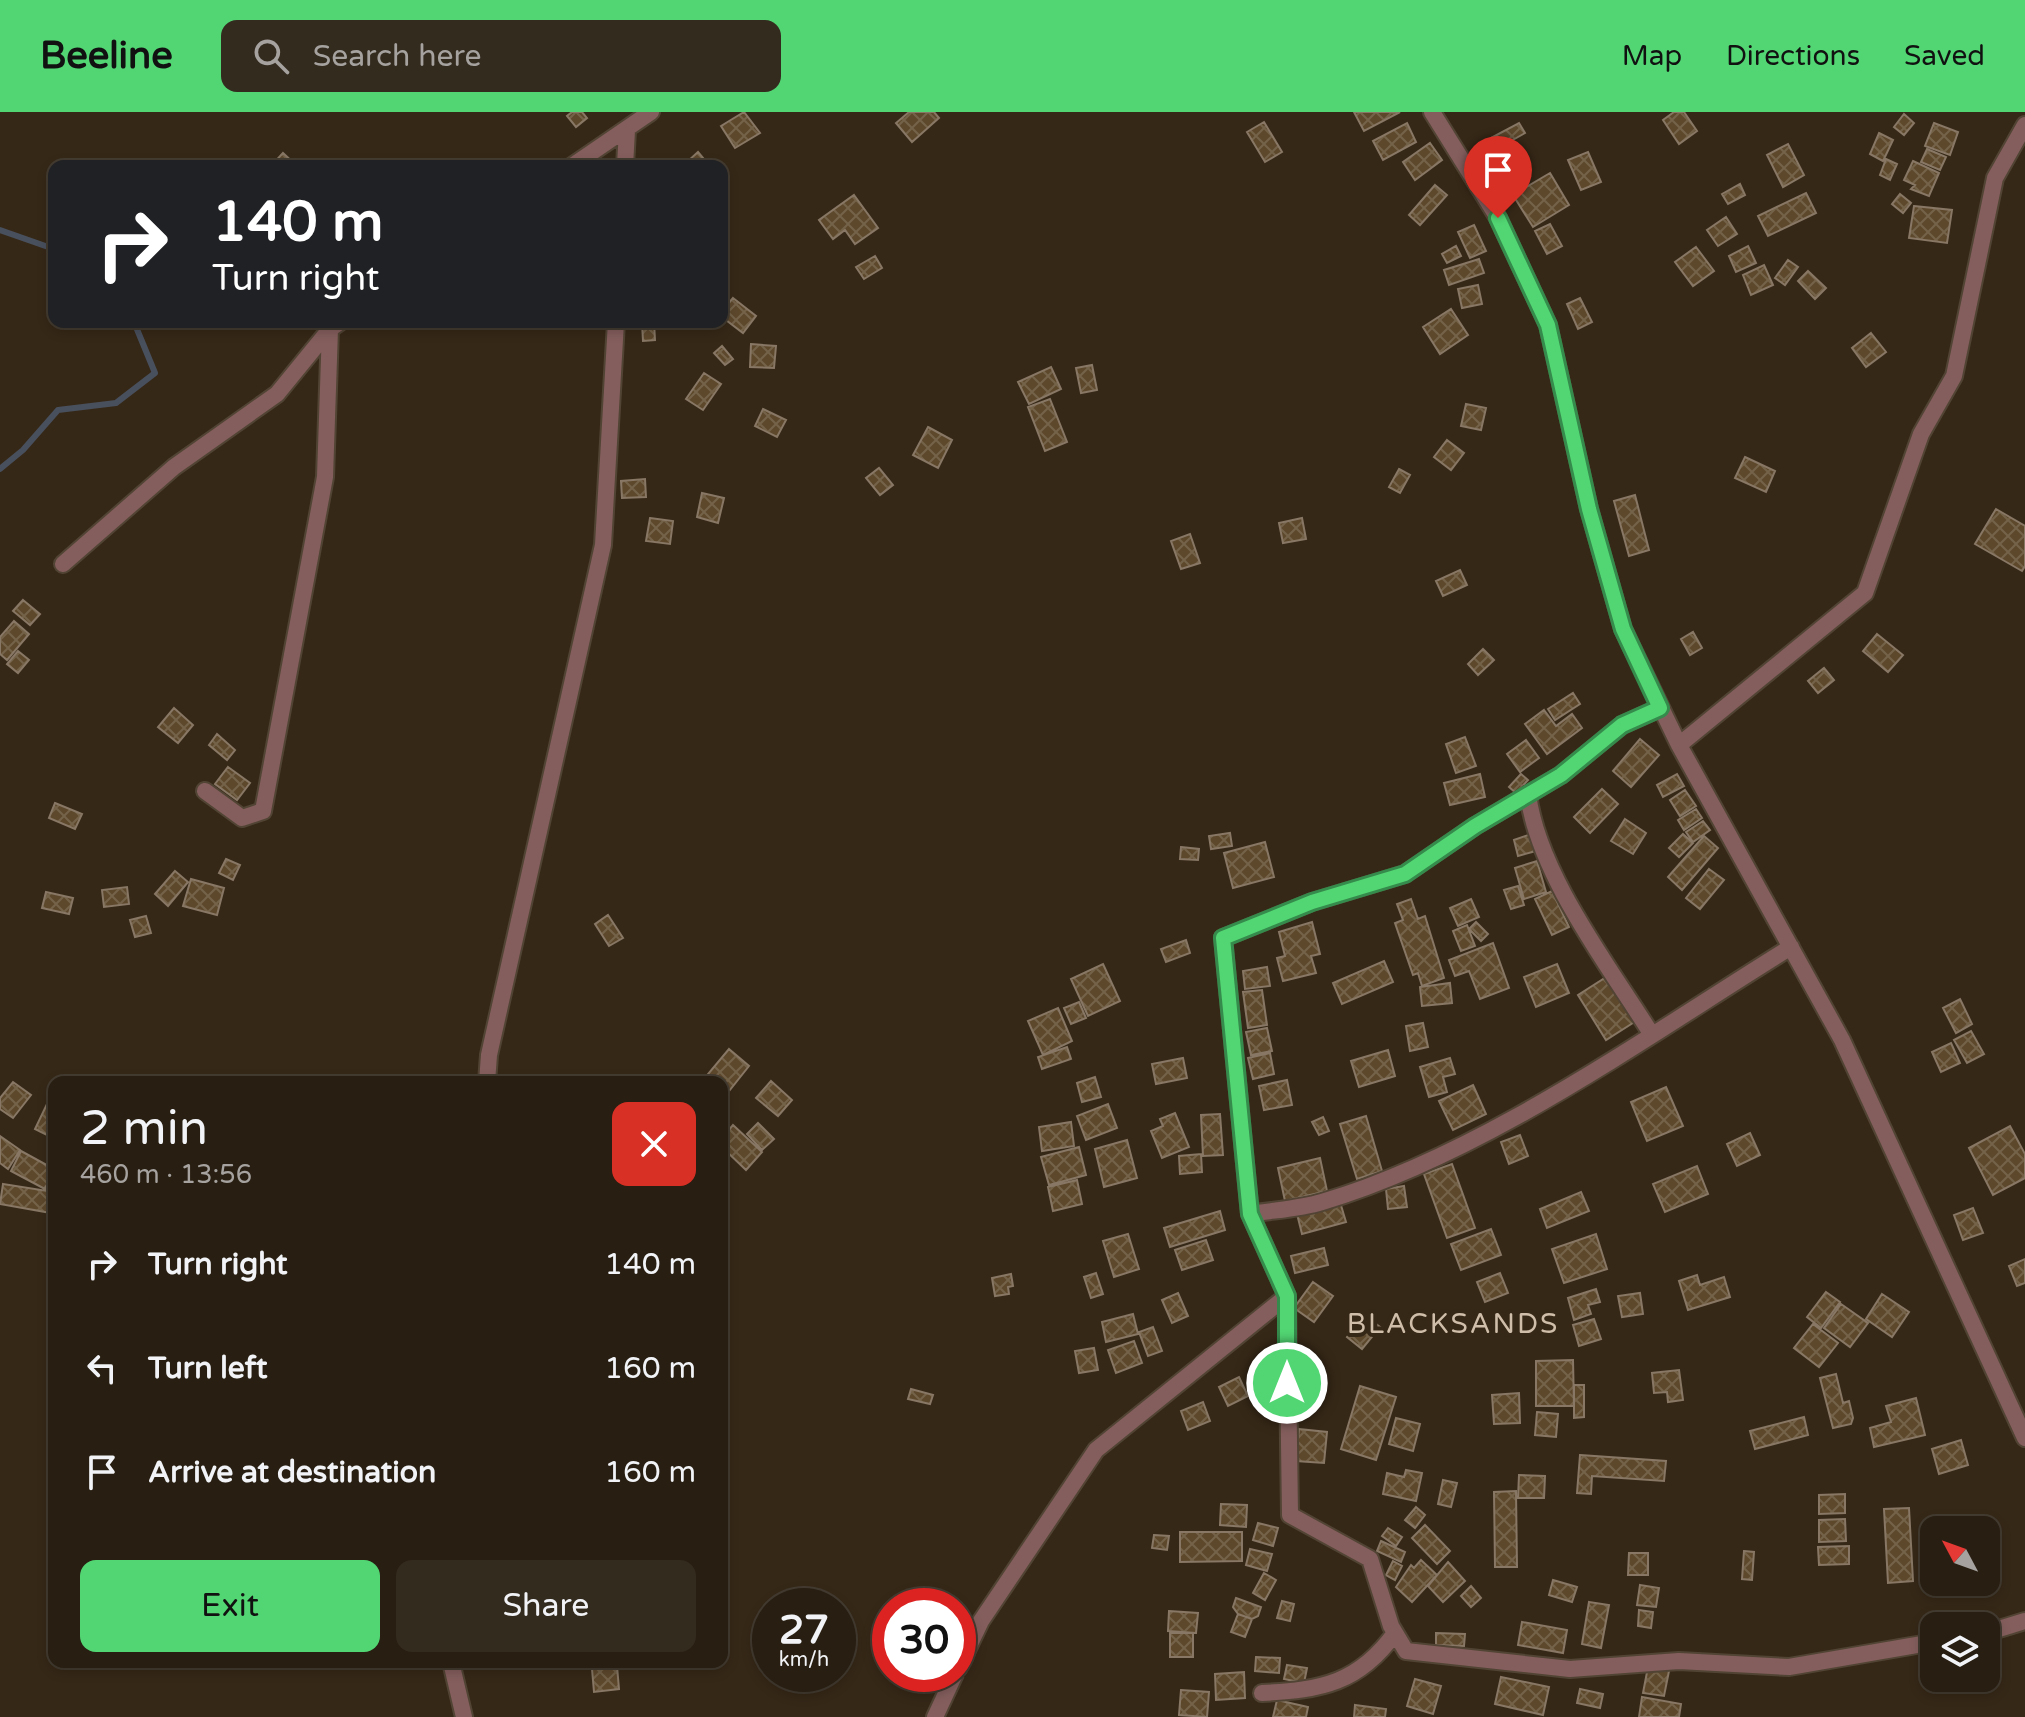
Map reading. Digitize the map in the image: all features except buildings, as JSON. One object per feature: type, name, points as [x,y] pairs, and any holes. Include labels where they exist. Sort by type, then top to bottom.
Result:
[{"type":"street","points":[[581,160],[651,112]]},
{"type":"street","points":[[1432,112],[1498,218],[1548,325],[1589,509],[1623,629],[1679,745],[1849,1054],[2025,1438]]},
{"type":"street","points":[[1679,745],[1865,593],[1921,434],[1954,376],[1995,178],[2025,125]]},
{"type":"street","points":[[625,160],[627,130]]},
{"type":"street","points":[[63,564],[174,467],[277,394],[333,328]]},
{"type":"street","points":[[205,791],[242,818],[263,811],[325,477],[335,328]]},
{"type":"street","points":[[487,1076],[489,1055],[603,545],[616,328]]},
{"type":"street","points":[[1660,708],[1622,725],[1561,775],[1405,874],[1312,902],[1223,938],[1250,1214],[1287,1296],[1290,1515],[1370,1559],[1395,1633],[1406,1651],[1570,1669],[1679,1661],[1789,1667],[1920,1644]]},
{"type":"street","points":[[1528,794],[1531,819],[1545,857],[1652,1035]]},
{"type":"street","points":[[1250,1214],[1319,1203],[1379,1183],[1539,1102],[1791,947]]},
{"type":"street","points":[[976,1631],[1096,1450],[1287,1296]]},
{"type":"street","points":[[2000,1629],[2025,1621]]},
{"type":"street","points":[[1262,1693],[1290,1692],[1344,1679],[1376,1659],[1395,1633]]},
{"type":"street","points":[[452,1668],[464,1717]]},
{"type":"street","points":[[935,1717],[947,1692]]},
{"type":"waterway","points":[[0,230],[48,247]]},
{"type":"waterway","points":[[0,469],[23,450],[58,410],[116,403],[155,373],[136,328]]},
{"type":"district","name":"BLACKSANDS","points":[[1453,1324]]},
{"type":"route","points":[[1287,1383],[1287,1296],[1250,1214],[1223,938],[1312,902],[1405,874],[1475,826],[1561,775],[1622,725],[1660,708],[1623,629],[1589,509],[1548,325],[1498,218]]}]
